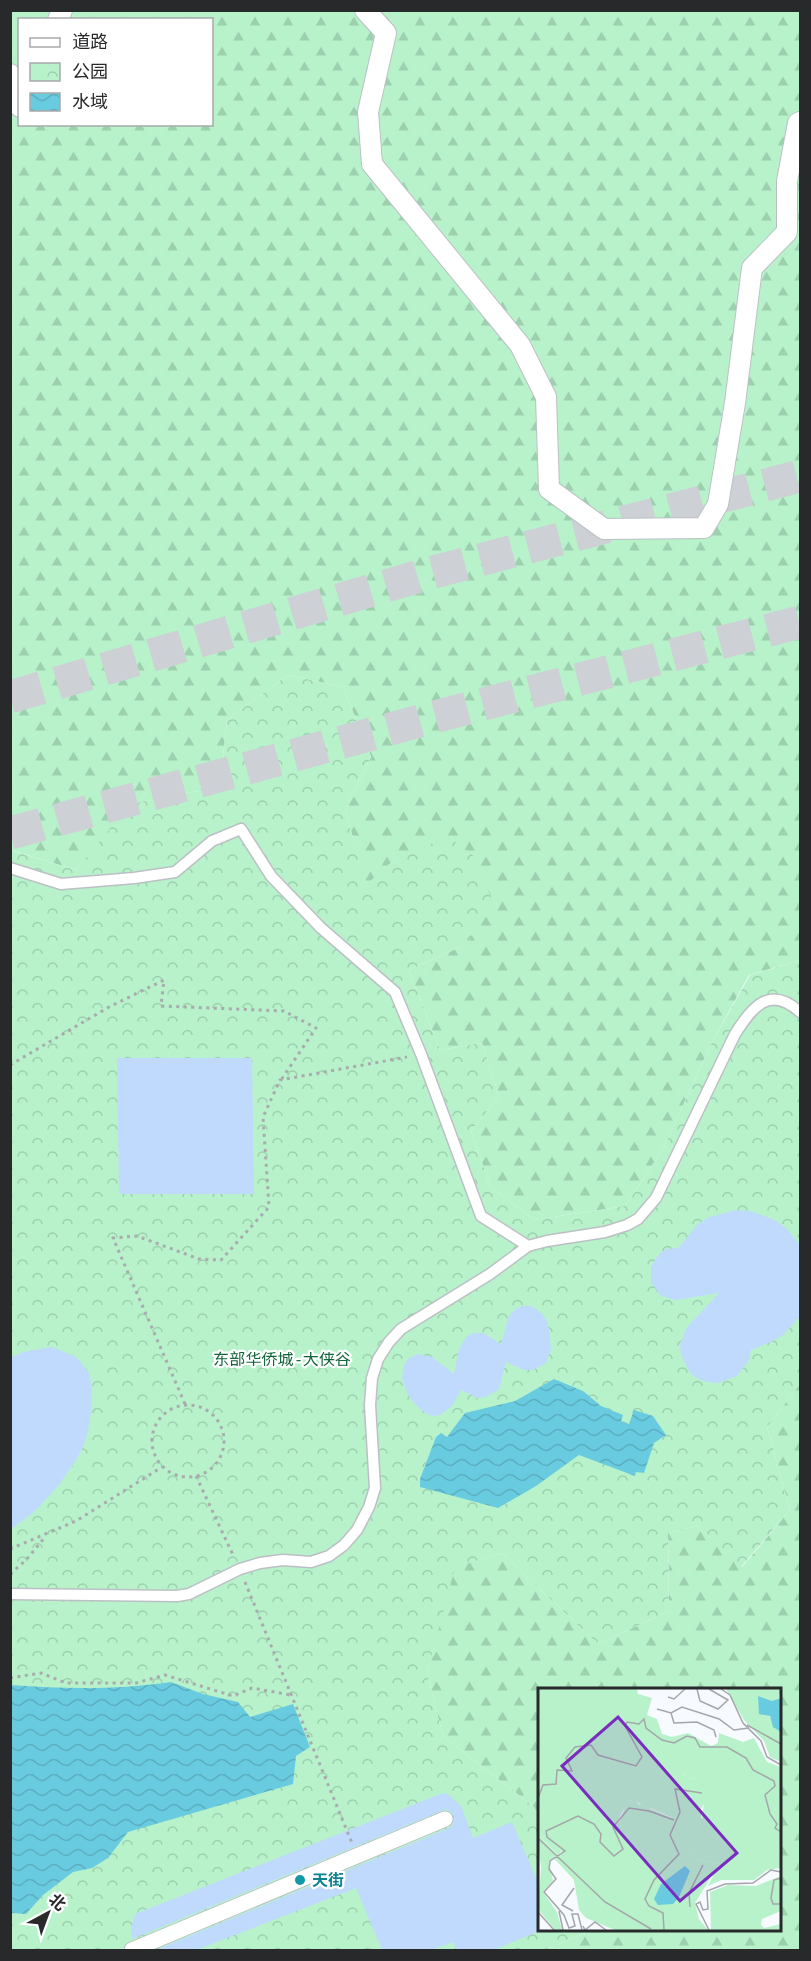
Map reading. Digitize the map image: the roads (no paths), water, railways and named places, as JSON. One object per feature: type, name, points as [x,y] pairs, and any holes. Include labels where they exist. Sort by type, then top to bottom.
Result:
[{"type":"street","points":[[365,10],[386,33],[368,112],[372,164],[520,345],[546,397],[549,489],[604,529],[704,528],[718,504],[735,403],[752,268],[787,232],[787,181],[798,123],[801,122]]},
{"type":"street","points":[[10,74],[18,104]]},
{"type":"street","points":[[132,1950],[446,1819]]},
{"type":"lane","points":[[10,868],[61,884],[175,872],[212,841],[242,829],[271,876],[321,928],[395,992],[421,1054],[481,1216],[528,1246]]},
{"type":"lane","points":[[10,1594],[177,1596],[189,1594],[240,1569],[272,1562],[311,1562],[329,1556],[344,1545],[357,1530],[369,1508],[375,1488],[370,1405],[372,1378],[378,1359],[389,1342],[401,1329],[490,1274],[528,1246],[605,1232],[638,1219],[656,1198],[735,1034],[749,1013],[768,1000],[780,1001],[801,1012]]},
{"type":"water","points":[[554,1379],[583,1391],[601,1406],[623,1415],[621,1421],[629,1424],[634,1410],[653,1416],[666,1435],[654,1443],[644,1473],[636,1472],[635,1476],[579,1455],[536,1486],[498,1508],[420,1487],[420,1479],[436,1437],[441,1433],[447,1437],[465,1413],[515,1401]]},
{"type":"water","points":[[171,1682],[203,1694],[238,1702],[250,1717],[293,1704],[310,1747],[296,1756],[293,1784],[128,1832],[108,1858],[92,1868],[73,1872],[43,1895],[26,1914],[11,1913],[11,1685],[91,1688]]},
{"type":"tunnel","points":[[10,697],[430,573],[800,476]]},
{"type":"tunnel","points":[[10,833],[434,717],[800,622]]},
{"type":"place","name":"天街","points":[[300,1880]]},
{"type":"park label","name":"东部华侨城 - 大侠谷","points":[[282,1359]]}]
